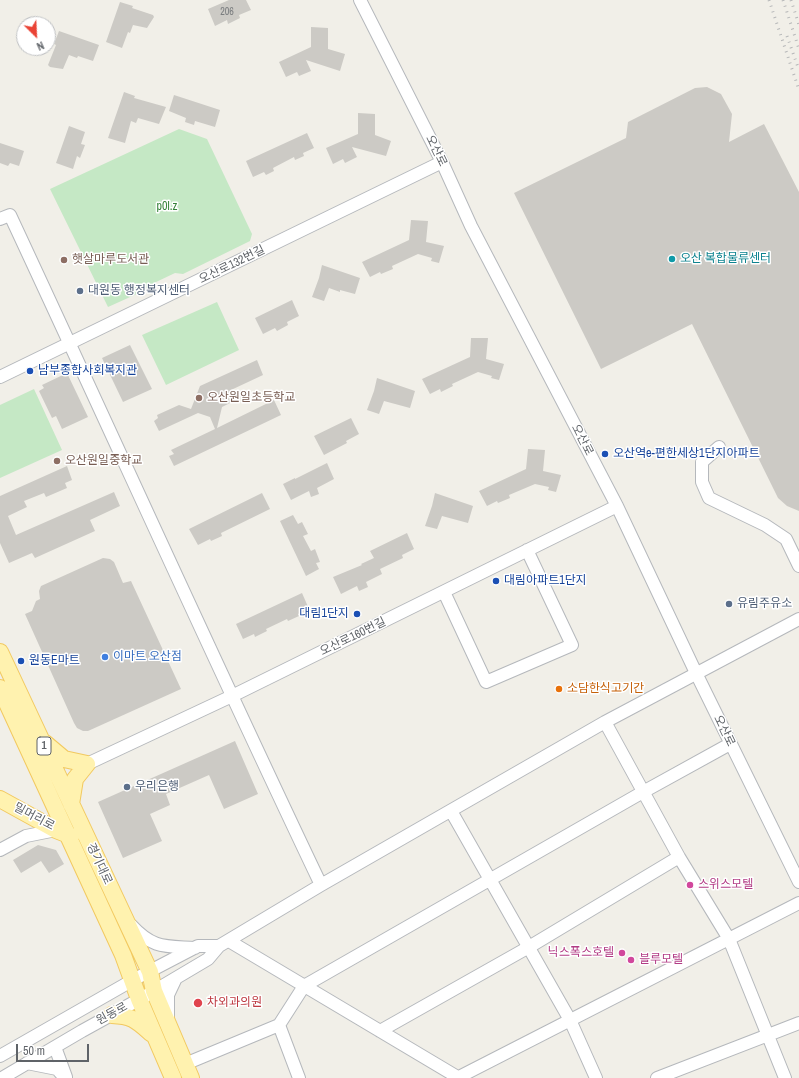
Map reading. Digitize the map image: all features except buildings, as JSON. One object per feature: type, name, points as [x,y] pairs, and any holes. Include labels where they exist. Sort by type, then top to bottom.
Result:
[{"type":"main road","name":"경기대로","points":[[0,652],[150,972],[154,991],[188,1071]]},
{"type":"main road","name":"경기대로","points":[[0,688],[62,832],[122,954],[172,1078]]},
{"type":"main road","points":[[41,740],[64,759],[87,764],[75,779],[71,804]]},
{"type":"main road","name":"밀머리로","points":[[0,799],[62,832],[88,841]]},
{"type":"main road","points":[[112,1015],[126,1015],[131,1017],[138,1021],[155,1037]]},
{"type":"street","name":"오산로","points":[[360,0],[442,162],[471,226],[617,506],[730,744],[799,882]]},
{"type":"street","name":"오산로132번길","points":[[0,377],[442,162]]},
{"type":"street","points":[[0,219],[10,215],[232,696],[322,885]]},
{"type":"street","points":[[719,447],[702,462],[702,482],[709,498],[765,525],[786,539],[799,566]]},
{"type":"street","name":"오산로160번길","points":[[87,764],[232,696],[617,506]]},
{"type":"street","points":[[444,592],[486,682],[572,645],[527,550]]},
{"type":"street","name":"원동로","points":[[2,1078],[55,1046],[177,978],[208,959],[224,943],[322,885],[605,722],[799,619]]},
{"type":"street","points":[[605,722],[679,858],[729,939],[785,1078]]},
{"type":"street","points":[[188,1071],[279,1025],[304,986],[643,792],[730,744]]},
{"type":"street","points":[[451,811],[570,1020],[596,1078]]},
{"type":"street","points":[[0,850],[26,836],[62,832]]},
{"type":"street","points":[[380,1031],[529,947],[679,858]]},
{"type":"street","points":[[0,1056],[133,980],[198,946],[224,943],[304,986],[458,1078],[799,903]]},
{"type":"street","points":[[124,918],[136,931],[151,942],[161,946],[195,948]]},
{"type":"street","points":[[115,990],[124,976],[125,970],[122,954]]},
{"type":"street","points":[[169,1025],[168,994],[177,978]]},
{"type":"street","points":[[657,1078],[799,1023]]},
{"type":"street","points":[[279,1025],[300,1078]]},
{"type":"street","points":[[55,1046],[66,1078]]},
{"type":"street","points":[[27,1064],[48,1066],[57,1069],[66,1078]]},
{"type":"green space","name":"p0l.z","points":[[179,129],[207,139],[252,234],[250,241],[183,274],[175,273],[154,283],[148,289],[108,307],[50,189]]},
{"type":"green space","points":[[217,302],[239,350],[166,385],[142,335]]},
{"type":"green space","points":[[34,389],[62,450],[0,478],[0,405]]},
{"type":"railway","points":[[769,0],[799,90]]},
{"type":"railway","points":[[783,0],[799,49]]},
{"type":"railway","points":[[791,0],[799,25]]},
{"type":"railway","points":[[787,36],[799,70]]},
{"type":"place","name":"오산 복합물류센터","points":[[672,259]]},
{"type":"place","name":"햇살마루도서관","points":[[64,260]]},
{"type":"place","name":"대원동 행정복지센터","points":[[80,291]]},
{"type":"place","name":"남부종합사회복지관","points":[[30,371]]},
{"type":"place","name":"오산원일초등학교","points":[[199,398]]},
{"type":"place","name":"오산역e-편한세상1단지아파트","points":[[605,454]]},
{"type":"place","name":"오산원일중학교","points":[[57,461]]},
{"type":"place","name":"대림아파트1단지","points":[[496,581]]},
{"type":"place","name":"유림주유소","points":[[729,604]]},
{"type":"place","name":"대림1단지","points":[[357,614]]},
{"type":"place","name":"이마트 오산점","points":[[105,657]]},
{"type":"place","name":"원동E마트","points":[[21,661]]},
{"type":"place","name":"소담한식고기간","points":[[559,689]]},
{"type":"place","name":"우리은행","points":[[127,787]]},
{"type":"place","name":"스위스모텔","points":[[690,885]]},
{"type":"place","name":"닉스폭스호텔","points":[[622,953]]},
{"type":"place","name":"블루모텔","points":[[631,960]]},
{"type":"place","name":"차외과의원","points":[[198,1003]]}]
